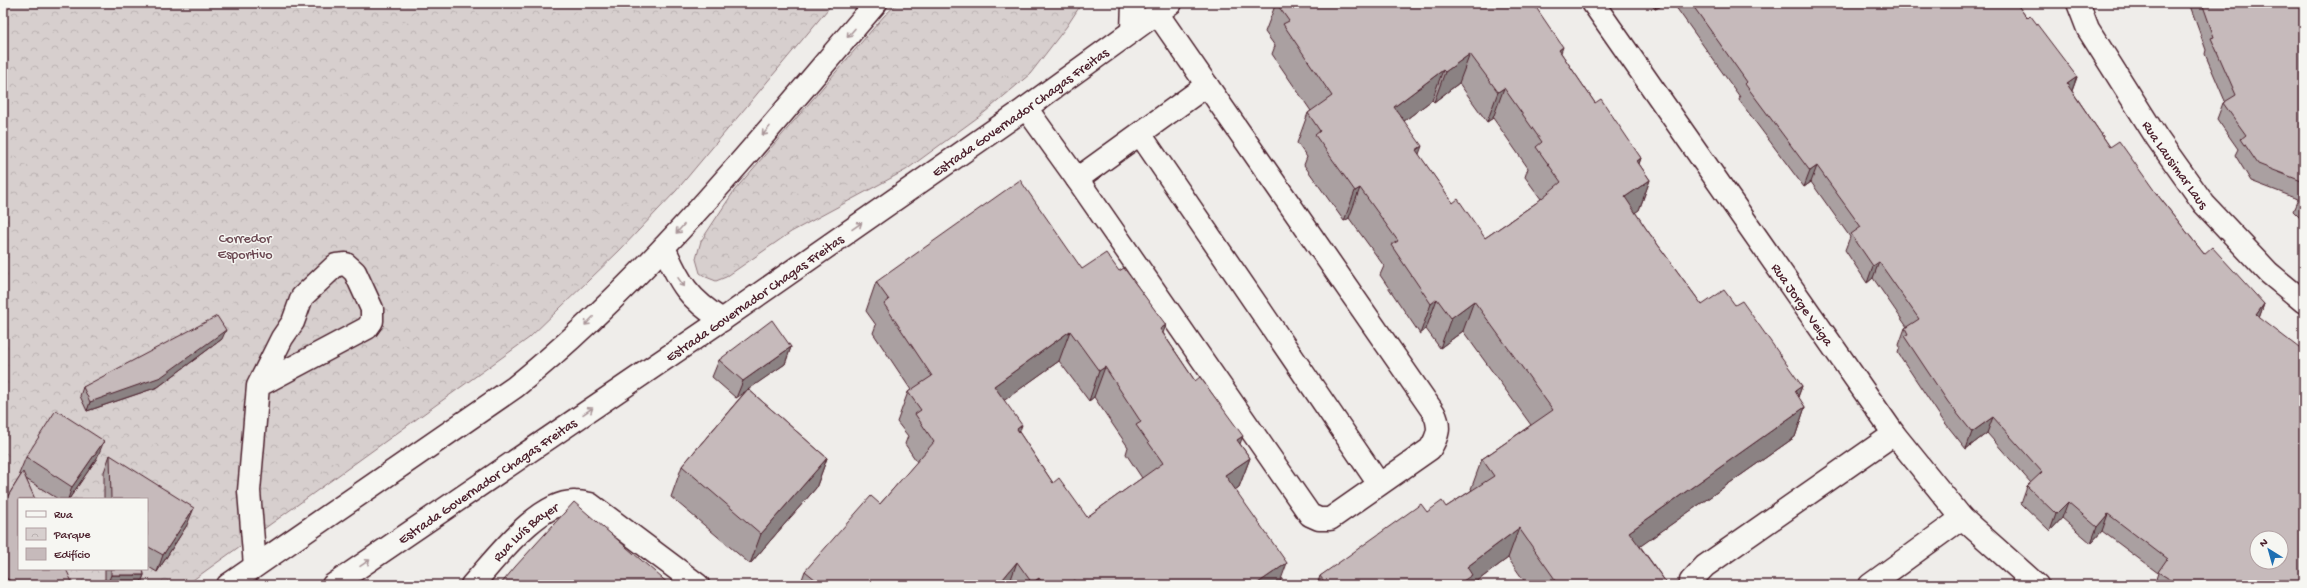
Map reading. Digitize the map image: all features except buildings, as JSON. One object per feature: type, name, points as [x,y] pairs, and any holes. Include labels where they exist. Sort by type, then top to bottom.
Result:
[{"type":"street","points":[[228,585],[515,387],[555,354],[664,247],[876,3]]},
{"type":"street","points":[[1132,31],[1133,3]]},
{"type":"street","name":"Rua Jorge Veiga","points":[[1593,3],[1894,434],[1962,518],[2037,585]]},
{"type":"street","name":"Rua Lausimar Laus","points":[[2078,3],[2088,29],[2157,138],[2204,204],[2269,273],[2304,302]]},
{"type":"street","points":[[1026,108],[1310,515],[1319,519],[1330,519],[1430,449],[1438,437],[1439,423],[1207,85],[1164,8]]},
{"type":"street","name":"Estrada Governador Chagas Freitas","points":[[333,585],[722,320],[1026,108],[1164,8]]},
{"type":"street","points":[[1077,179],[1207,85]]},
{"type":"street","points":[[1140,134],[1379,484]]},
{"type":"street","points":[[664,247],[678,279],[708,311],[722,320]]},
{"type":"street","points":[[255,566],[249,491],[258,386],[282,338],[293,322],[302,297],[336,265],[346,264],[355,272],[372,309],[372,321],[367,328],[258,386]]},
{"type":"street","points":[[1692,585],[1691,581],[1705,566],[1894,434]]},
{"type":"street","name":"Rua Luís Bayer","points":[[472,585],[532,519],[554,507],[574,501],[590,504],[698,585]]},
{"type":"street","points":[[1870,585],[1962,518]]},
{"type":"green space","name":"Corredor Esportivo","points":[[3,3],[833,3],[676,191],[620,250],[529,338],[186,585],[3,585]]},
{"type":"green space","points":[[898,3],[1082,3],[1067,26],[1030,74],[985,112],[906,170],[791,232],[726,277],[716,281],[700,273],[696,259],[701,241],[734,191],[884,16]]}]
